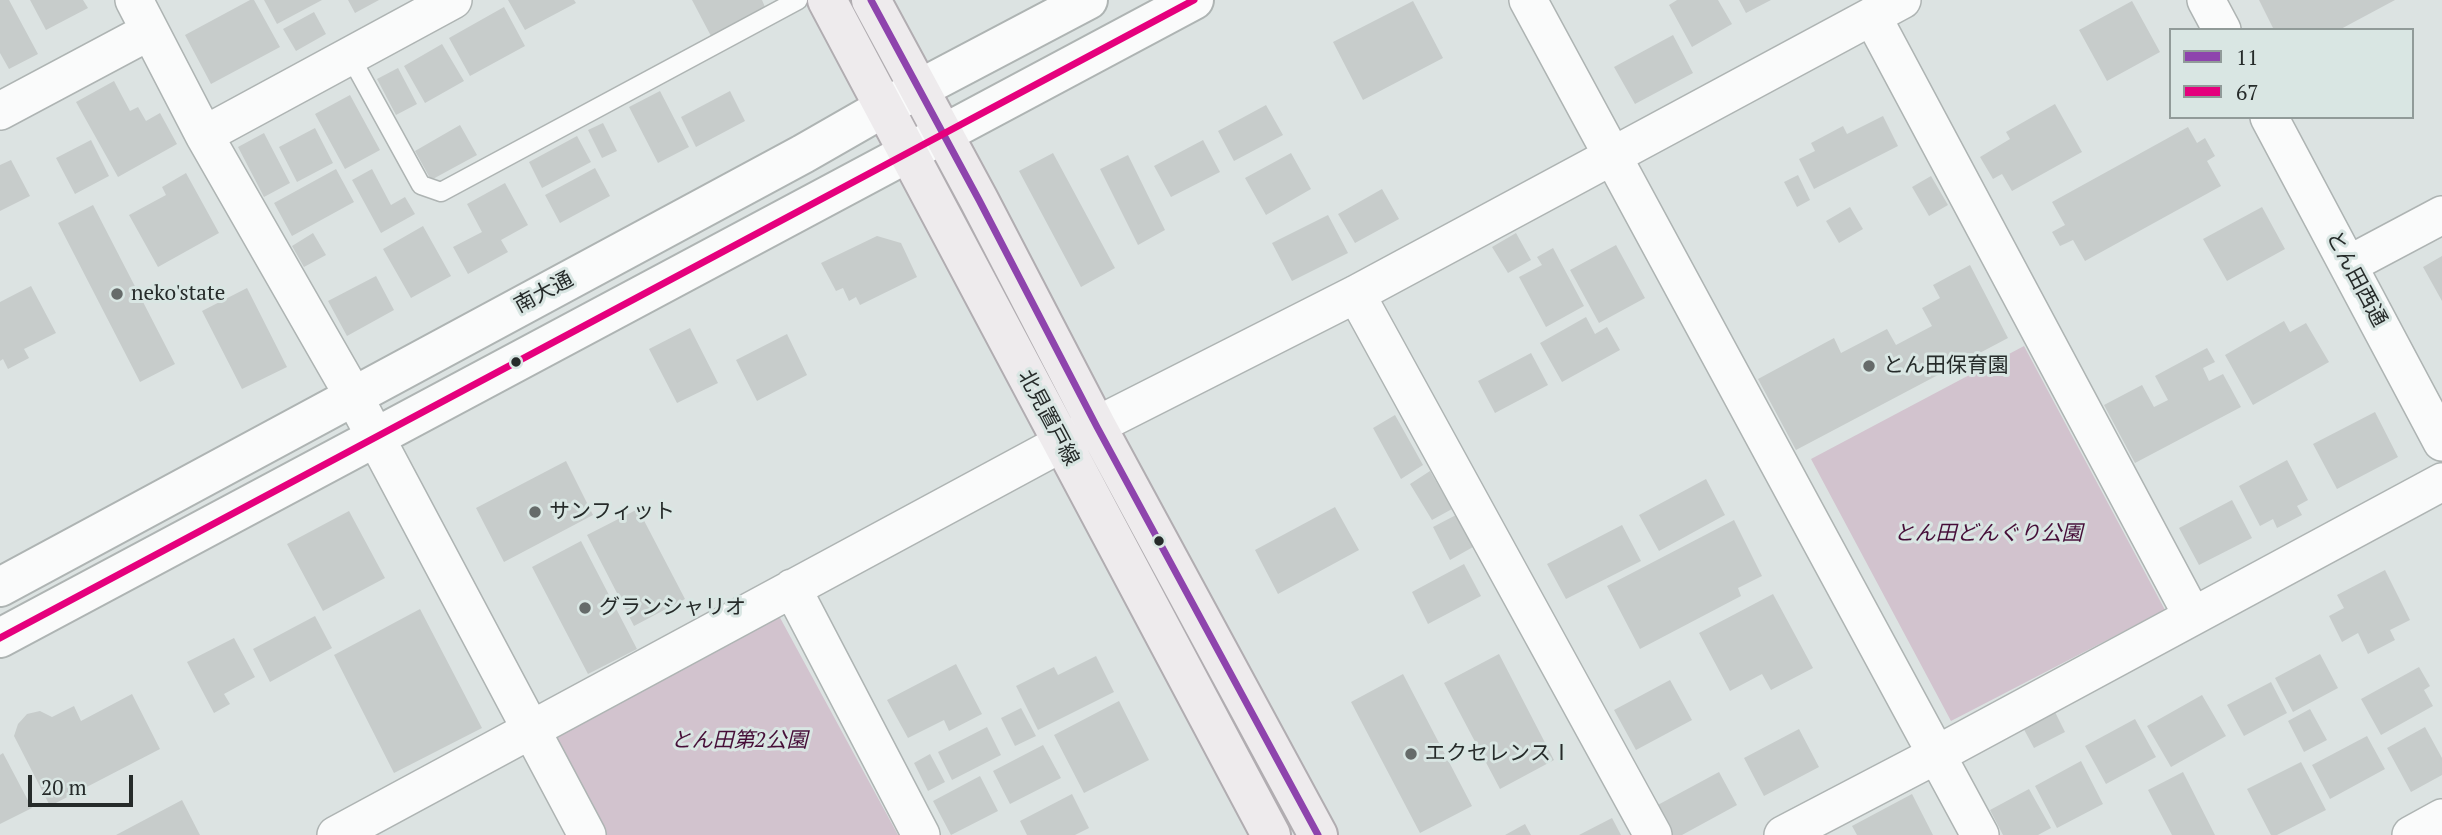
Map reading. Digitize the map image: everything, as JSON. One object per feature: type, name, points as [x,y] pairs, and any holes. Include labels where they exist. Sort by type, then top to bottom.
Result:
[{"type":"main road","name":"北見置戸線","points":[[827,0],[1271,835]]},
{"type":"main road","name":"北見置戸線","points":[[871,0],[1097,427],[1318,835]]},
{"type":"street","points":[[204,135],[453,0]]},
{"type":"street","name":"南大通","points":[[0,587],[803,155],[885,107],[1088,0]]},
{"type":"street","points":[[0,638],[1194,0]]},
{"type":"street","points":[[1528,0],[1980,835]]},
{"type":"street","points":[[2206,0],[2221,28]]},
{"type":"street","points":[[336,835],[1062,443],[1356,294],[1887,8],[2192,615]]},
{"type":"street","points":[[0,111],[142,16],[204,135],[353,396],[587,835]]},
{"type":"street","name":"とん田西通","points":[[2270,119],[2442,442]]},
{"type":"street","points":[[2348,265],[2442,215]]},
{"type":"street","points":[[1356,294],[1653,835]]},
{"type":"street","points":[[1783,835],[2442,482]]},
{"type":"street","points":[[792,588],[921,835]]},
{"type":"street","points":[[2411,835],[2442,818]]},
{"type":"lane","points":[[350,56],[421,185],[441,192],[797,0]]},
{"type":"green space","name":"とん田どんぐり公園","points":[[2024,346],[2165,610],[1951,721],[1811,459]]},
{"type":"green space","name":"とん田第2公園","points":[[778,614],[898,835],[607,835],[552,735]]},
{"type":"building","points":[[0,0],[9,0],[38,54],[9,69],[0,53]]},
{"type":"building","points":[[30,0],[83,0],[88,8],[46,30]]},
{"type":"building","points":[[254,0],[280,47],[211,84],[185,35]]},
{"type":"building","points":[[264,0],[322,0],[277,24]]},
{"type":"building","points":[[348,0],[379,0],[355,13]]},
{"type":"building","points":[[508,0],[574,0],[576,3],[525,30]]},
{"type":"building","points":[[692,0],[762,0],[765,7],[711,36]]},
{"type":"building","points":[[1677,0],[1718,0],[1732,24],[1692,47],[1669,5]]},
{"type":"building","points":[[1739,0],[1771,0],[1746,13]]},
{"type":"building","points":[[2259,0],[2395,0],[2343,28],[2273,28]]},
{"type":"building","points":[[1413,1],[1443,58],[1363,100],[1333,42]]},
{"type":"building","points":[[2132,1],[2160,52],[2107,81],[2079,30]]},
{"type":"building","points":[[504,7],[525,46],[470,76],[449,38]]},
{"type":"building","points":[[314,12],[326,34],[296,51],[283,29]]},
{"type":"building","points":[[1673,35],[1693,73],[1635,104],[1614,67]]},
{"type":"building","points":[[442,44],[464,81],[425,103],[404,66]]},
{"type":"building","points":[[398,68],[417,104],[396,115],[377,79]]},
{"type":"building","points":[[114,81],[130,111],[138,107],[146,121],[160,113],[177,144],[118,177],[76,102]]},
{"type":"building","points":[[660,91],[689,147],[658,163],[629,107]]},
{"type":"building","points":[[730,91],[745,121],[696,147],[681,117]]},
{"type":"building","points":[[350,95],[380,150],[345,169],[315,114]]},
{"type":"building","points":[[2055,104],[2082,152],[2012,191],[2002,174],[1993,179],[1980,157],[2010,139],[2006,132]]},
{"type":"building","points":[[1266,105],[1283,135],[1234,161],[1218,131]]},
{"type":"building","points":[[1883,116],[1898,146],[1814,189],[1799,159],[1815,151],[1811,143],[1843,126],[1847,134]]},
{"type":"building","points":[[603,123],[617,151],[602,158],[588,130]]},
{"type":"building","points":[[460,125],[477,155],[431,180],[415,151]]},
{"type":"building","points":[[2188,127],[2197,143],[2205,138],[2215,156],[2207,161],[2221,186],[2085,261],[2073,240],[2060,246],[2052,232],[2065,225],[2052,202]]},
{"type":"building","points":[[315,128],[333,163],[297,182],[279,147]]},
{"type":"building","points":[[264,133],[290,183],[264,197],[238,147]]},
{"type":"building","points":[[577,136],[591,162],[542,188],[529,162]]},
{"type":"building","points":[[91,140],[109,176],[75,194],[56,158]]},
{"type":"building","points":[[1203,140],[1220,172],[1171,197],[1154,166]]},
{"type":"building","points":[[1053,153],[1115,268],[1081,287],[1019,171]]},
{"type":"building","points":[[1291,153],[1311,189],[1266,215],[1245,178]]},
{"type":"building","points":[[1128,155],[1165,230],[1138,245],[1100,169]]},
{"type":"building","points":[[11,160],[30,196],[0,211],[0,165]]},
{"type":"building","points":[[595,168],[610,196],[560,223],[545,195]]},
{"type":"building","points":[[336,169],[354,202],[292,236],[274,203]]},
{"type":"building","points":[[372,169],[391,205],[405,197],[415,214],[381,233],[352,180]]},
{"type":"building","points":[[186,173],[219,233],[158,267],[129,215],[166,195],[162,187]]},
{"type":"building","points":[[1798,175],[1810,200],[1797,207],[1784,182]]},
{"type":"building","points":[[1931,176],[1948,205],[1929,216],[1912,187]]},
{"type":"building","points":[[505,183],[528,225],[501,240],[508,252],[468,274],[453,247],[482,232],[467,204]]},
{"type":"building","points":[[1382,189],[1399,219],[1355,243],[1338,214]]},
{"type":"building","name":"neko'state","points":[[93,205],[175,364],[140,382],[58,223]]},
{"type":"building","points":[[1850,207],[1863,229],[1839,243],[1826,221]]},
{"type":"building","points":[[2262,207],[2285,249],[2227,281],[2203,239]]},
{"type":"building","points":[[1328,215],[1348,253],[1292,281],[1272,243]]},
{"type":"building","points":[[423,226],[451,276],[411,298],[383,249]]},
{"type":"building","points":[[313,233],[326,255],[304,267],[292,246]]},
{"type":"building","points":[[1516,233],[1531,260],[1508,273],[1492,247]]},
{"type":"building","points":[[877,236],[901,243],[917,277],[860,305],[856,297],[849,301],[843,288],[836,291],[821,263]]},
{"type":"building","points":[[1616,245],[1645,298],[1599,323],[1570,270]]},
{"type":"building","points":[[1553,248],[1584,306],[1546,327],[1519,277],[1542,265],[1537,257]]},
{"type":"building","points":[[2442,256],[2442,301],[2423,267]]},
{"type":"building","name":"とん田保育園","points":[[1970,265],[2008,338],[1796,450],[1758,379],[1834,338],[1841,353],[1887,329],[1896,345],[1932,326],[1922,308],[1940,298],[1933,285]]},
{"type":"building","points":[[376,276],[394,310],[347,336],[328,301]]},
{"type":"building","points":[[31,286],[56,333],[24,349],[29,358],[8,369],[3,359],[0,361],[0,302]]},
{"type":"building","points":[[247,288],[287,367],[242,389],[202,311]]},
{"type":"building","points":[[1586,317],[1595,334],[1607,327],[1620,350],[1562,382],[1540,343]]},
{"type":"building","points":[[2284,321],[2290,332],[2306,323],[2329,362],[2253,405],[2225,355]]},
{"type":"building","points":[[690,328],[718,383],[677,403],[649,349]]},
{"type":"building","points":[[787,334],[807,375],[757,401],[736,360]]},
{"type":"building","points":[[2207,348],[2215,362],[2203,368],[2209,381],[2223,374],[2241,407],[2135,463],[2104,405],[2142,385],[2154,407],[2168,400],[2155,376]]},
{"type":"building","points":[[1531,353],[1548,385],[1495,413],[1478,381]]},
{"type":"building","points":[[2375,412],[2398,457],[2337,489],[2313,444]]},
{"type":"building","points":[[1395,415],[1423,465],[1401,479],[1373,428]]},
{"type":"building","points":[[2287,460],[2308,500],[2297,506],[2302,515],[2277,528],[2273,519],[2260,526],[2239,486]]},
{"type":"building","name":"サンフィット","points":[[566,461],[593,515],[504,562],[476,508]]},
{"type":"building","points":[[1430,471],[1452,509],[1432,520],[1410,484]]},
{"type":"building","points":[[1706,479],[1725,515],[1659,551],[1639,515]]},
{"type":"building","points":[[2232,500],[2252,538],[2199,565],[2179,528]]},
{"type":"building","points":[[1335,507],[1359,550],[1278,594],[1255,550]]},
{"type":"building","points":[[638,509],[685,599],[634,626],[587,535]]},
{"type":"building","points":[[349,511],[385,578],[323,611],[287,544]]},
{"type":"building","points":[[1456,515],[1473,547],[1450,560],[1433,527]]},
{"type":"building","points":[[1734,520],[1762,576],[1738,588],[1741,596],[1640,649],[1607,586]]},
{"type":"building","points":[[1622,525],[1641,561],[1566,599],[1547,564]]},
{"type":"building","name":"グランシャリオ","points":[[581,541],[637,649],[588,674],[532,567]]},
{"type":"building","points":[[1464,564],[1481,596],[1428,624],[1412,592]]},
{"type":"building","points":[[2385,570],[2410,620],[2390,630],[2395,640],[2368,654],[2358,633],[2342,642],[2329,616],[2344,608],[2337,595]]},
{"type":"building","points":[[1773,594],[1813,668],[1771,690],[1762,674],[1730,691],[1699,633]]},
{"type":"building","points":[[420,609],[482,728],[394,773],[334,655]]},
{"type":"building","points":[[315,616],[332,648],[270,682],[253,649]]},
{"type":"building","points":[[234,638],[255,677],[224,694],[230,704],[214,713],[187,662]]},
{"type":"building","points":[[1499,654],[1554,760],[1500,789],[1444,683]]},
{"type":"building","points":[[2320,654],[2338,688],[2293,712],[2275,678]]},
{"type":"building","points":[[1096,656],[1114,692],[1038,730],[1016,686],[1054,667],[1058,675]]},
{"type":"building","points":[[956,664],[982,714],[949,731],[944,720],[908,738],[887,700]]},
{"type":"building","points":[[2419,667],[2430,686],[2424,690],[2433,706],[2381,735],[2361,699]]},
{"type":"building","name":"エクセレンスⅠ","points":[[1403,674],[1472,806],[1420,833],[1351,702]]},
{"type":"building","points":[[1670,680],[1692,720],[1636,750],[1614,710]]},
{"type":"building","points":[[2271,682],[2287,713],[2244,736],[2227,705]]},
{"type":"building","points":[[132,694],[160,749],[50,806],[14,736],[18,724],[27,714],[40,711],[52,717],[74,706],[81,721]]},
{"type":"building","points":[[2202,695],[2226,736],[2171,767],[2147,726]]},
{"type":"building","points":[[1119,701],[1149,760],[1084,793],[1054,735]]},
{"type":"building","points":[[1021,708],[1036,736],[1015,746],[1001,718]]},
{"type":"building","points":[[2053,708],[2065,732],[2034,748],[2021,724]]},
{"type":"building","points":[[2310,709],[2327,740],[2304,752],[2288,721]]},
{"type":"building","points":[[2135,719],[2156,757],[2106,784],[2085,746]]},
{"type":"building","points":[[987,727],[1001,755],[952,780],[938,752]]},
{"type":"building","points":[[2425,727],[2442,758],[2442,775],[2411,792],[2387,748]]},
{"type":"building","points":[[1799,729],[1819,767],[1764,796],[1744,758]]},
{"type":"building","points":[[2367,736],[2385,769],[2330,799],[2312,765]]},
{"type":"building","points":[[1043,745],[1061,778],[1010,804],[993,771]]},
{"type":"building","points":[[3,753],[32,808],[0,824],[0,755]]},
{"type":"building","points":[[930,754],[945,782],[928,791],[914,763]]},
{"type":"building","points":[[2081,761],[2103,804],[2057,828],[2035,786]]},
{"type":"building","points":[[2301,762],[2326,810],[2277,835],[2271,835],[2247,789]]},
{"type":"building","points":[[1719,772],[1737,805],[1682,835],[1669,835],[1654,807]]},
{"type":"building","points":[[2183,772],[2215,835],[2172,835],[2148,790]]},
{"type":"building","points":[[980,776],[998,811],[951,835],[933,801]]},
{"type":"building","points":[[2029,789],[2051,828],[2038,835],[2003,835],[1990,810]]},
{"type":"building","points":[[1072,794],[1089,828],[1075,835],[1027,835],[1020,821]]},
{"type":"building","points":[[1912,794],[1933,835],[1857,835],[1852,826]]},
{"type":"building","points":[[182,800],[200,835],[116,835]]},
{"type":"building","points":[[1612,818],[1621,835],[1579,835]]},
{"type":"building","points":[[1525,824],[1531,835],[1505,835]]},
{"type":"transit line","name":"11","points":[[871,0],[1097,427],[1318,835]]},
{"type":"transit line","name":"67","points":[[0,638],[1194,0]]},
{"type":"place","name":"neko'state","points":[[117,294]]},
{"type":"place","name":"とん田保育園","points":[[1869,366]]},
{"type":"place","name":"サンフィット","points":[[535,512]]},
{"type":"place","name":"グランシャリオ","points":[[585,608]]},
{"type":"place","name":"エクセレンスⅠ","points":[[1411,754]]}]
